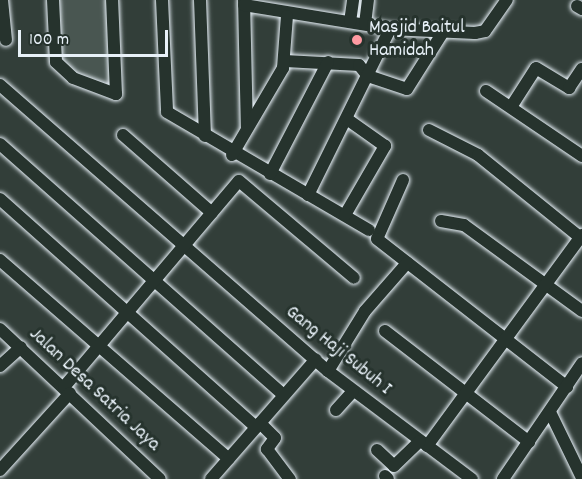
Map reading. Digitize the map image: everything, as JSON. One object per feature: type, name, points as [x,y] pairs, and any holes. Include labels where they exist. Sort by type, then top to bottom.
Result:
[{"type":"street","points":[[2,0],[1,21],[6,40]]},
{"type":"street","points":[[53,0],[56,62],[73,78],[116,94],[112,0]]},
{"type":"street","points":[[162,0],[167,112],[232,154],[369,230]]},
{"type":"street","points":[[200,0],[205,136]]},
{"type":"street","points":[[350,22],[353,0]]},
{"type":"street","points":[[365,24],[368,0]]},
{"type":"street","points":[[247,128],[244,3],[287,16],[350,22],[390,29],[486,32],[507,0]]},
{"type":"street","points":[[232,154],[285,61],[287,16]]},
{"type":"street","points":[[308,195],[390,29]]},
{"type":"street","points":[[285,61],[359,65],[368,76],[408,89],[443,32]]},
{"type":"street","points":[[270,174],[328,62]]},
{"type":"street","points":[[512,107],[536,69],[569,88],[582,69]]},
{"type":"street","name":"Gang Haji Subuh I","points":[[0,85],[183,248],[328,371],[472,479]]},
{"type":"street","points":[[486,91],[582,156]]},
{"type":"street","points":[[345,215],[385,146],[347,119]]},
{"type":"street","points":[[376,450],[394,466],[424,443],[467,393],[581,237],[477,155],[429,130]]},
{"type":"street","points":[[123,135],[212,213]]},
{"type":"street","points":[[0,144],[284,395]]},
{"type":"street","points":[[0,470],[67,390],[98,347],[241,180],[354,278]]},
{"type":"street","points":[[403,180],[375,236],[567,387]]},
{"type":"street","points":[[0,199],[126,314],[275,438],[267,450],[295,477]]},
{"type":"street","points":[[441,220],[464,225],[582,311]]},
{"type":"street","points":[[0,261],[229,459]]},
{"type":"street","points":[[328,371],[365,311],[407,262]]},
{"type":"street","name":"Jalan Desa Satria Jaya","points":[[0,329],[160,479]]},
{"type":"street","points":[[385,331],[529,442]]},
{"type":"street","points":[[0,366],[21,347]]},
{"type":"street","points":[[211,479],[316,359]]},
{"type":"street","points":[[503,479],[581,367]]},
{"type":"street","points":[[336,410],[353,391]]},
{"type":"street","points":[[550,412],[582,478]]},
{"type":"shaded area","points":[[53,0],[112,0],[114,94],[56,62]]},
{"type":"place","name":"Masjid Baitul Hamidah","points":[[357,40]]}]
